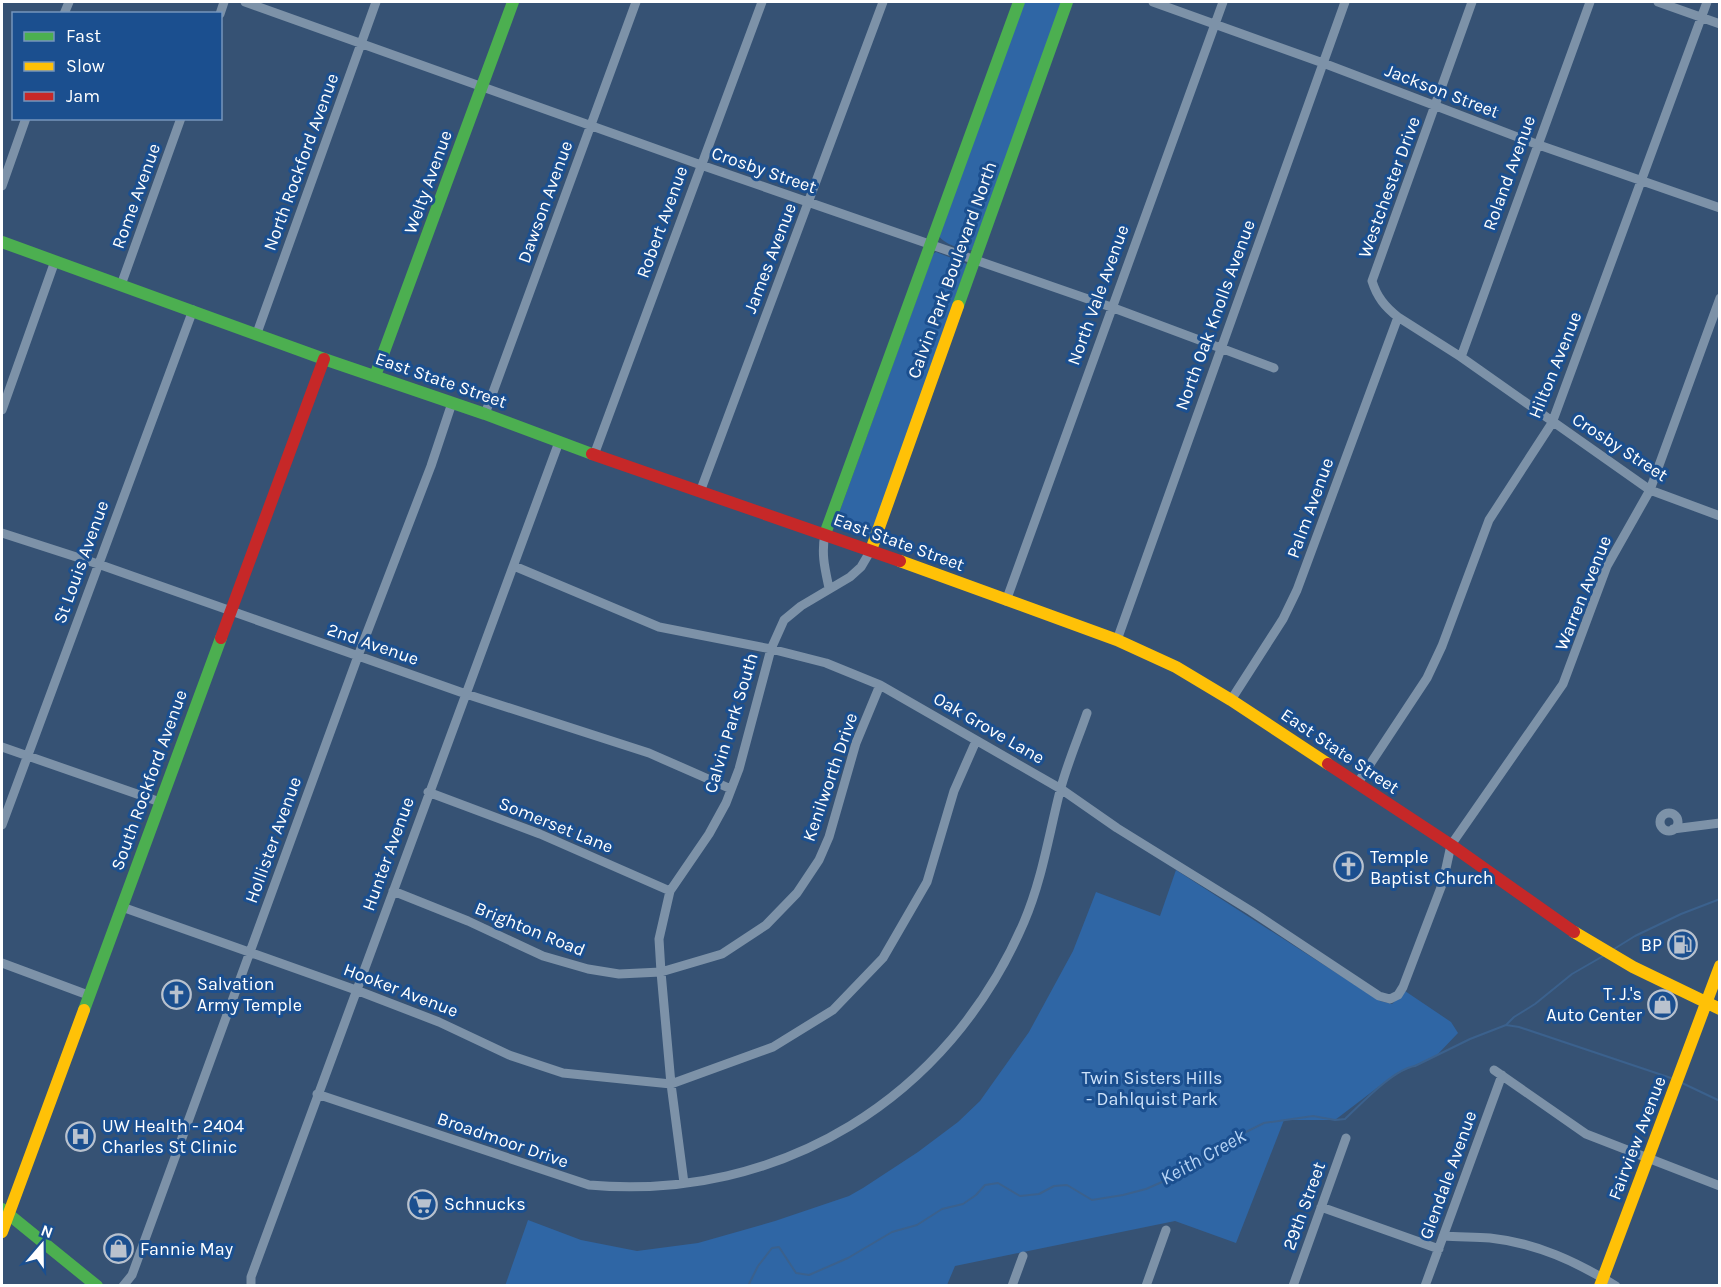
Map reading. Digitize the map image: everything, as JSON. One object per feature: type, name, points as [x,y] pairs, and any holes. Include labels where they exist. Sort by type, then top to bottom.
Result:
[{"type":"street","name":"Crosby Street","points":[[244,2],[590,126],[1111,307],[1274,368]]},
{"type":"street","name":"North Rockford Avenue","points":[[256,333],[376,2]]},
{"type":"street","name":"Welty Avenue","points":[[375,376],[513,2]]},
{"type":"street","name":"Dawson Avenue","points":[[485,414],[636,2]]},
{"type":"street","name":"Robert Avenue","points":[[594,455],[762,2]]},
{"type":"street","name":"James Avenue","points":[[700,492],[883,2]]},
{"type":"street","name":"Calvin Park Boulevard North","points":[[825,534],[1019,2]]},
{"type":"street","name":"Calvin Park Boulevard North","points":[[871,550],[1067,2]]},
{"type":"street","name":"Jackson Street","points":[[1153,2],[1323,63],[1536,144],[1719,207]]},
{"type":"street","name":"North Vale Avenue","points":[[1006,601],[1223,2]]},
{"type":"street","name":"North Oak Knolls Avenue","points":[[1117,640],[1345,2]]},
{"type":"street","name":"Westchester Drive","points":[[1372,281],[1472,2]]},
{"type":"street","name":"Roland Avenue","points":[[1461,357],[1536,144],[1590,2]]},
{"type":"street","points":[[1658,2],[1719,24]]},
{"type":"street","name":"Hilton Avenue","points":[[1357,784],[1427,678],[1442,646],[1490,520],[1552,423],[1707,2]]},
{"type":"street","points":[[2,186],[25,120]]},
{"type":"street","name":"Rome Avenue","points":[[121,285],[181,120]]},
{"type":"street","name":"East State Street","points":[[2,243],[324,359],[485,414],[594,455],[871,550],[1117,640],[1176,667],[1232,700],[1451,845],[1574,932],[1633,967],[1719,1009]]},
{"type":"street","points":[[2,410],[55,261]]},
{"type":"street","name":"Crosby Street","points":[[1372,281],[1377,295],[1398,317],[1461,357],[1650,490],[1719,516]]},
{"type":"street","name":"Warren Avenue","points":[[1451,845],[1563,684],[1607,566],[1650,490],[1719,298]]},
{"type":"street","name":"St Louis Avenue","points":[[2,825],[193,310]]},
{"type":"street","name":"Palm Avenue","points":[[1232,700],[1283,620],[1297,590],[1398,317]]},
{"type":"street","name":"South Rockford Avenue","points":[[2,1232],[5,1211],[122,907],[324,359]]},
{"type":"street","name":"Hollister Avenue","points":[[123,1286],[132,1275],[358,656],[431,466],[452,403]]},
{"type":"street","name":"Hunter Avenue","points":[[251,1281],[317,1094],[559,442]]},
{"type":"street","name":"2nd Avenue","points":[[2,533],[98,564],[466,694],[649,753],[731,789]]},
{"type":"street","points":[[825,534],[822,560],[829,588]]},
{"type":"street","name":"Calvin Park South","points":[[684,1183],[671,1084],[659,939],[670,891],[709,834],[731,789],[739,769],[771,650],[784,620],[801,606],[850,577],[861,567],[871,550]]},
{"type":"street","name":"Oak Grove Lane","points":[[514,566],[659,627],[826,663],[880,685],[1061,789],[1117,828],[1251,911],[1379,996],[1390,999],[1398,996],[1403,987],[1443,882],[1451,845]]},
{"type":"street","name":"Kenilworth Drive","points":[[661,972],[722,954],[766,925],[797,893],[819,860],[829,837],[856,743],[880,685]]},
{"type":"street","name":"Broadmoor Drive","points":[[317,1094],[589,1185],[624,1188],[684,1183],[730,1175],[772,1163],[822,1143],[877,1109],[905,1088],[975,1012],[1002,969],[1025,920],[1044,858],[1061,789],[1087,713]]},
{"type":"street","points":[[671,1084],[773,1047],[832,1010],[883,958],[927,882],[954,791],[976,741]]},
{"type":"street","points":[[2,747],[160,802]]},
{"type":"street","name":"Somerset Lane","points":[[428,792],[540,834],[670,891]]},
{"type":"street","points":[[1673,830],[1719,823]]},
{"type":"street","name":"Brighton Road","points":[[393,891],[468,921],[543,956],[588,969],[619,974],[661,972]]},
{"type":"street","name":"Hooker Avenue","points":[[122,907],[356,990],[439,1022],[509,1055],[563,1073],[671,1084]]},
{"type":"street","points":[[2,963],[88,995]]},
{"type":"street","name":"Fairview Avenue","points":[[1602,1282],[1719,966]]},
{"type":"street","name":"Glendale Avenue","points":[[1425,1286],[1498,1073],[1586,1134],[1648,1158]]},
{"type":"street","name":"29th Street","points":[[1293,1286],[1346,1138]]},
{"type":"street","points":[[1648,1158],[1719,1186]]},
{"type":"street","points":[[1321,1207],[1439,1249]]},
{"type":"street","points":[[5,1211],[96,1286]]},
{"type":"street","points":[[1146,1286],[1166,1230]]},
{"type":"street","points":[[1443,1236],[1489,1238],[1530,1245],[1562,1257],[1602,1282],[1617,1286]]},
{"type":"street","points":[[1012,1286],[1023,1256]]},
{"type":"green space","points":[[1024,2],[1064,2],[972,250],[963,249],[949,244],[939,236]]},
{"type":"green space","points":[[936,252],[967,264],[871,535],[866,538],[838,529],[835,524],[933,254]]},
{"type":"green space","name":"Twin Sisters Hills - Dahlquist Park","points":[[1176,870],[1380,1001],[1392,1004],[1405,991],[1451,1022],[1458,1033],[1437,1055],[1394,1075],[1335,1120],[1284,1120],[1236,1243],[1175,1221],[955,1266],[947,1285],[505,1286],[528,1220],[581,1240],[637,1251],[698,1243],[775,1221],[849,1196],[863,1188],[918,1152],[958,1122],[980,1101],[1029,1032],[1073,951],[1096,892],[1160,916]]},
{"type":"waterway","name":"Keith Creek","points":[[1614,949],[1681,914],[1720,899]]},
{"type":"waterway","name":"Keith Creek","points":[[748,1286],[758,1266],[772,1248],[779,1247],[796,1273],[809,1275],[848,1258],[892,1232],[917,1225],[942,1209],[963,1204],[985,1185],[998,1183],[1020,1196],[1039,1194],[1054,1186],[1067,1185],[1092,1200],[1123,1195],[1146,1189],[1178,1175],[1238,1136],[1264,1123],[1313,1116],[1335,1120],[1345,1119],[1398,1073],[1470,1039],[1506,1025],[1572,974],[1605,955]]},
{"type":"waterway","points":[[1506,1025],[1519,1027],[1674,1079]]},
{"type":"waterway","points":[[1682,1083],[1720,1101]]},
{"type":"traffic: fast","points":[[375,376],[513,2]]},
{"type":"traffic: fast","points":[[825,534],[1019,2]]},
{"type":"traffic: fast","points":[[958,306],[1067,2]]},
{"type":"traffic: fast","points":[[2,242],[592,454]]},
{"type":"traffic: fast","points":[[84,1010],[221,638]]},
{"type":"traffic: fast","points":[[2,1209],[97,1286]]},
{"type":"traffic: slow","points":[[871,550],[958,306]]},
{"type":"traffic: slow","points":[[900,561],[1117,640],[1176,667],[1328,764]]},
{"type":"traffic: slow","points":[[1574,932],[1633,967],[1720,1009]]},
{"type":"traffic: slow","points":[[1600,1286],[1720,966]]},
{"type":"traffic: slow","points":[[2,1232],[84,1010]]},
{"type":"traffic: jam","points":[[221,638],[324,359]]},
{"type":"traffic: jam","points":[[592,454],[900,561]]},
{"type":"traffic: jam","points":[[1328,764],[1451,845],[1574,932]]},
{"type":"place","name":"Temple Baptist Church","points":[[1349,867]]},
{"type":"place","name":"BP","points":[[1683,945]]},
{"type":"place","name":"Salvation Army Temple","points":[[176,994]]},
{"type":"place","name":"T. J.'s Auto Center","points":[[1663,1004]]},
{"type":"place","name":"UW Health - 2404 Charles St Clinic","points":[[81,1136]]},
{"type":"place","name":"Schnucks","points":[[423,1204]]},
{"type":"place","name":"Fannie May","points":[[119,1249]]}]
